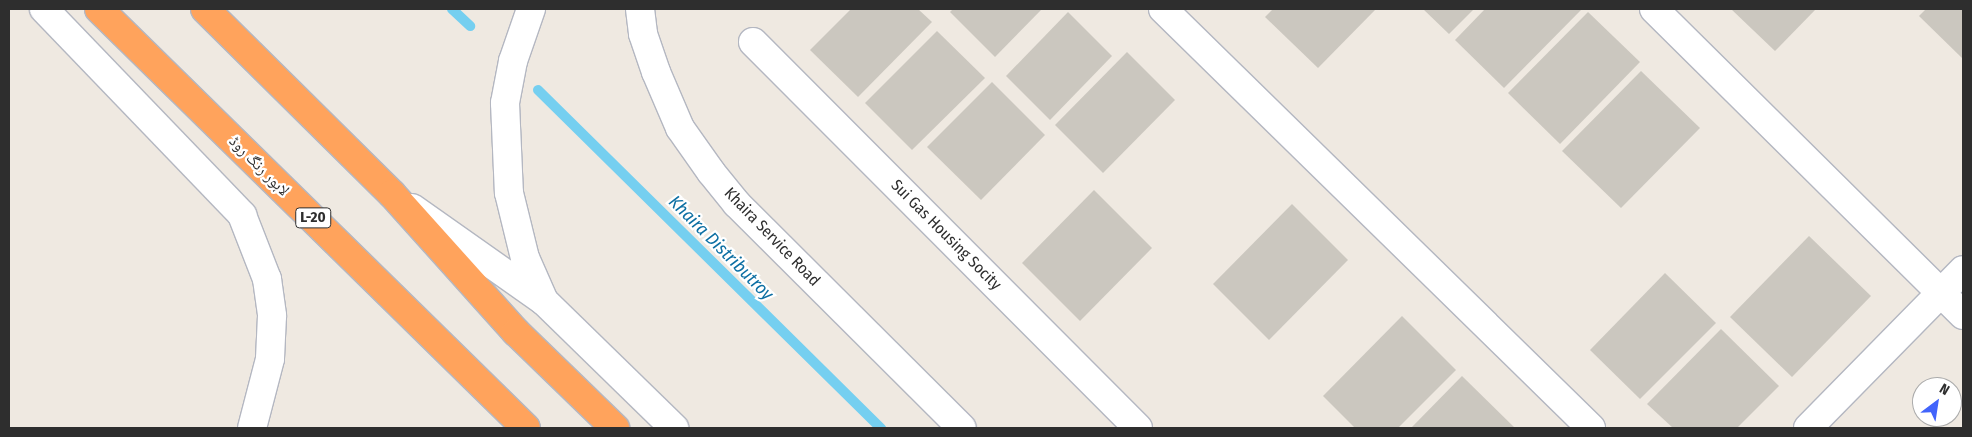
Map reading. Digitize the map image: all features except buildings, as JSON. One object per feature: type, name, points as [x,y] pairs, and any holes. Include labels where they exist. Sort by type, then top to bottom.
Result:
[{"type":"highway","name":"لاہور رنگ روڈ","points":[[99,9],[526,428]]},
{"type":"highway","points":[[205,9],[392,194],[516,332],[615,428]]},
{"type":"street","points":[[44,9],[242,215],[267,279],[272,316],[270,360],[252,428]]},
{"type":"street","points":[[531,9],[513,61],[505,103],[505,156],[516,225],[525,258],[544,301]]},
{"type":"street","name":"Khaira Service Road","points":[[640,9],[649,54],[676,120],[711,172],[737,204],[962,428]]},
{"type":"street","points":[[1163,9],[1591,428]]},
{"type":"street","points":[[1654,9],[1963,316]]},
{"type":"street","name":"Sui Gas Housing Socity","points":[[753,42],[1138,428]]},
{"type":"street","points":[[392,194],[544,301],[674,428]]},
{"type":"street","points":[[1808,428],[1963,270]]},
{"type":"waterway","name":"Khaira Distributroy","points":[[452,9],[470,26]]},
{"type":"waterway","name":"Khaira Distributroy","points":[[538,90],[881,428]]}]
